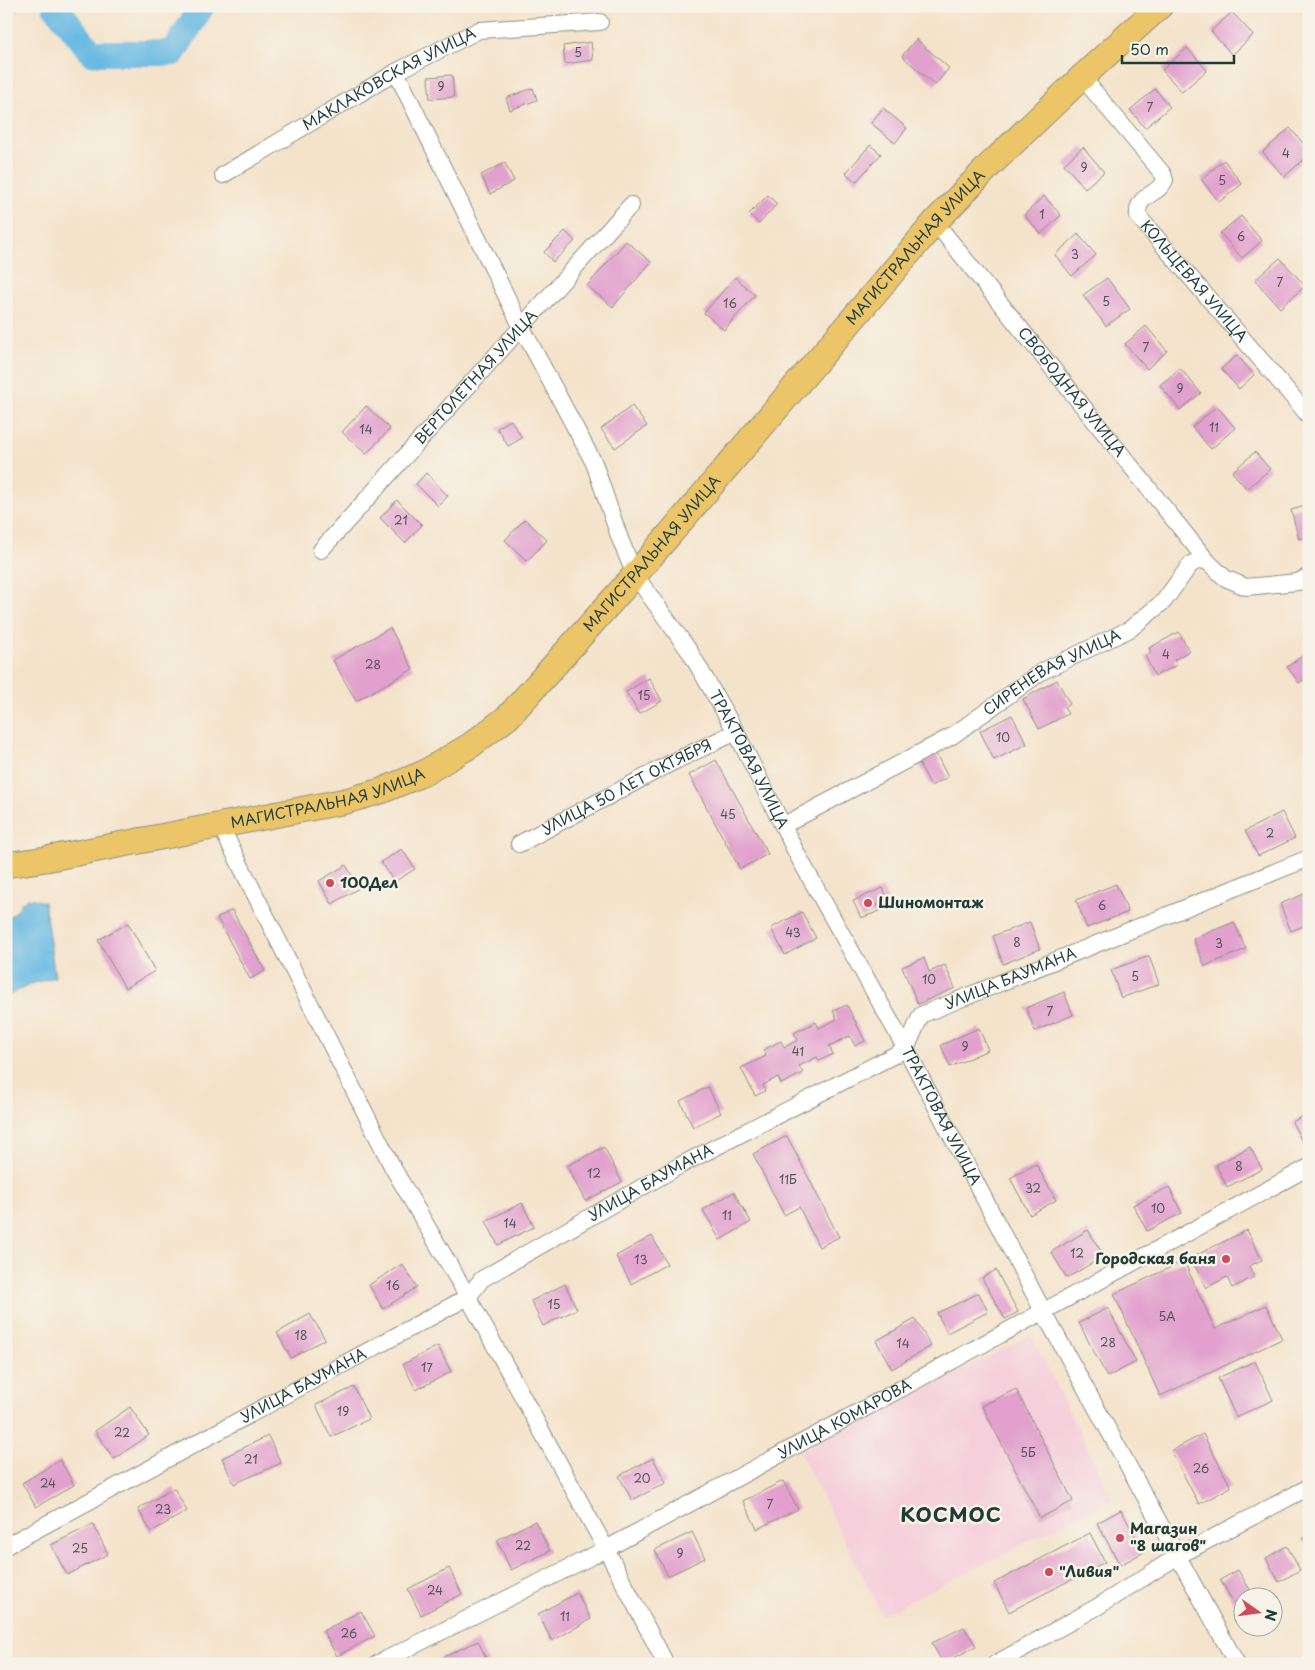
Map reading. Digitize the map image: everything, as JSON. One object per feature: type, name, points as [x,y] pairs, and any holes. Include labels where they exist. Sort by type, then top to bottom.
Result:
[{"type":"main road","name":"МАГИСТРАЛЬНАЯ УЛИЦА","points":[[6,865],[346,801],[381,791],[424,773],[472,745],[508,717],[635,575],[935,222],[991,164],[1160,6]]},
{"type":"street","name":"МАКЛАКОВСКАЯ УЛИЦА","points":[[223,175],[396,72],[479,30],[600,22]]},
{"type":"street","name":"ТРАКТОВАЯ УЛИЦА","points":[[396,72],[521,326],[594,463],[620,539],[635,575],[690,652],[736,732],[798,856],[906,1049],[1043,1311],[1236,1664]]},
{"type":"street","name":"КОЛЬЦЕВАЯ УЛИЦА","points":[[1082,77],[1163,174],[1165,180],[1162,185],[1140,202],[1137,208],[1138,216],[1309,416]]},
{"type":"street","name":"ВЕРТОЛЕТНАЯ УЛИЦА","points":[[321,550],[630,205]]},
{"type":"street","name":"СВОБОДНАЯ УЛИЦА","points":[[935,222],[1207,561]]},
{"type":"street","name":"СИРЕНЕВАЯ УЛИЦА","points":[[784,825],[952,736],[1041,672],[1130,629],[1164,601],[1190,565],[1200,560],[1207,561]]},
{"type":"street","points":[[1207,561],[1225,578],[1246,588],[1298,582],[1309,576]]},
{"type":"street","name":"УЛИЦА 50 ЛЕТ ОКТЯБРЯ","points":[[519,844],[673,762],[736,732]]},
{"type":"street","points":[[220,826],[393,1168],[468,1297],[606,1548],[666,1664]]},
{"type":"street","name":"УЛИЦА БАУМАНА","points":[[6,1546],[468,1297],[482,1279],[670,1171],[906,1049],[921,1015],[1309,858]]},
{"type":"street","name":"УЛИЦА КОМАРОВА","points":[[377,1664],[606,1548],[1309,1167]]},
{"type":"street","points":[[995,1664],[1097,1607],[1178,1556],[1309,1487]]},
{"type":"shaded area","points":[[1031,1335],[1113,1499],[882,1615],[799,1451]]},
{"type":"water","points":[[29,898],[44,902],[55,977],[31,984],[6,997],[6,919],[17,911],[22,902]]},
{"type":"building","points":[[1232,12],[1253,35],[1232,55],[1211,31]]},
{"type":"building","points":[[916,39],[949,68],[935,85],[902,56]]},
{"type":"building","points":[[591,42],[593,60],[565,64],[563,46]]},
{"type":"building","points":[[1187,48],[1207,70],[1182,92],[1162,70]]},
{"type":"building","points":[[452,75],[454,97],[430,99],[428,77]]},
{"type":"building","points":[[533,88],[537,100],[510,110],[506,98]]},
{"type":"building","points":[[1155,89],[1170,107],[1145,128],[1130,110]]},
{"type":"building","points":[[883,108],[907,128],[895,143],[871,123]]},
{"type":"building","points":[[1290,128],[1309,150],[1309,155],[1284,177],[1263,152]]},
{"type":"building","points":[[870,145],[881,154],[856,182],[846,173]]},
{"type":"building","points":[[1083,147],[1104,172],[1085,188],[1064,164]]},
{"type":"building","points":[[1224,160],[1242,184],[1219,202],[1201,179]]},
{"type":"building","points":[[505,163],[514,181],[490,194],[481,175]]},
{"type":"building","points":[[768,195],[777,204],[759,224],[749,214]]},
{"type":"building","points":[[1044,196],[1061,215],[1041,234],[1024,215]]},
{"type":"building","points":[[1241,216],[1262,241],[1242,258],[1220,233]]},
{"type":"building","points":[[565,231],[575,241],[553,262],[544,252]]},
{"type":"building","points":[[1078,234],[1096,255],[1072,276],[1055,255]]},
{"type":"building","points":[[626,241],[651,262],[613,307],[587,286]]},
{"type":"building","points":[[1280,258],[1305,286],[1280,308],[1255,280]]},
{"type":"building","points":[[735,277],[755,295],[724,330],[704,313]]},
{"type":"building","points":[[1107,278],[1130,309],[1106,326],[1083,295]]},
{"type":"building","points":[[1146,326],[1167,351],[1147,369],[1125,344]]},
{"type":"building","points":[[1237,355],[1254,375],[1239,389],[1221,369]]},
{"type":"building","points":[[1180,368],[1201,393],[1180,410],[1160,385]]},
{"type":"building","points":[[366,406],[390,429],[366,454],[342,432]]},
{"type":"building","points":[[632,406],[647,426],[615,448],[601,429]]},
{"type":"building","points":[[1217,406],[1235,428],[1211,449],[1192,427]]},
{"type":"building","points":[[511,420],[522,438],[508,446],[497,428]]},
{"type":"building","points":[[1255,452],[1270,469],[1247,489],[1232,472]]},
{"type":"building","points":[[426,473],[448,496],[438,506],[416,484]]},
{"type":"building","points":[[397,500],[422,525],[405,543],[380,518]]},
{"type":"building","points":[[1309,505],[1309,536],[1299,539],[1291,510]]},
{"type":"building","points":[[525,519],[547,540],[527,561],[505,540]]},
{"type":"building","points":[[390,628],[413,669],[356,701],[333,660]]},
{"type":"building","points":[[1179,632],[1189,651],[1174,660],[1177,665],[1155,676],[1145,656],[1151,653],[1149,648]]},
{"type":"building","points":[[1309,651],[1309,676],[1299,683],[1287,667]]},
{"type":"building","points":[[649,678],[662,701],[639,714],[626,692]]},
{"type":"building","points":[[1057,680],[1070,704],[1064,707],[1068,714],[1039,729],[1023,699]]},
{"type":"building","points":[[1012,715],[1027,744],[994,760],[980,731]]},
{"type":"building","points":[[936,754],[948,777],[931,786],[919,763]]},
{"type":"building","points":[[716,760],[768,854],[740,869],[689,775]]},
{"type":"building","points":[[1282,812],[1295,838],[1258,856],[1245,831]]},
{"type":"building","points":[[402,849],[415,869],[394,882],[381,862]]},
{"type":"building","points":[[346,865],[359,888],[332,904],[319,881]]},
{"type":"building","points":[[1116,884],[1128,912],[1087,928],[1076,900]]},
{"type":"building","name":"Шиномонтаж","points":[[883,888],[888,900],[877,905],[880,911],[861,918],[853,901]]},
{"type":"building","points":[[1309,892],[1309,924],[1291,931],[1280,904]]},
{"type":"building","points":[[232,910],[265,971],[250,979],[217,918]]},
{"type":"building","points":[[802,912],[816,938],[785,955],[771,928]]},
{"type":"building","points":[[1030,922],[1040,949],[1003,964],[993,936]]},
{"type":"building","points":[[1234,922],[1246,949],[1205,966],[1193,939]]},
{"type":"building","points":[[128,923],[155,971],[125,988],[98,940]]},
{"type":"building","points":[[1149,956],[1159,984],[1121,998],[1111,970]]},
{"type":"building","points":[[924,958],[929,972],[945,965],[955,988],[918,1004],[902,967]]},
{"type":"building","points":[[1064,992],[1073,1015],[1035,1031],[1026,1008]]},
{"type":"building","points":[[847,1005],[865,1041],[855,1046],[850,1036],[829,1046],[833,1054],[819,1061],[817,1057],[799,1066],[803,1073],[781,1084],[778,1077],[763,1085],[765,1091],[755,1096],[741,1068],[766,1056],[763,1050],[781,1041],[784,1047],[798,1040],[794,1033],[816,1022],[819,1028],[837,1019],[833,1011]]},
{"type":"building","points":[[979,1028],[988,1050],[950,1067],[941,1045]]},
{"type":"building","points":[[708,1087],[721,1113],[693,1127],[680,1101]]},
{"type":"building","points":[[1309,1113],[1309,1145],[1305,1147],[1292,1122]]},
{"type":"building","points":[[787,1136],[839,1237],[819,1247],[799,1207],[784,1215],[753,1154]]},
{"type":"building","points":[[604,1147],[622,1182],[585,1201],[567,1166]]},
{"type":"building","points":[[1250,1147],[1262,1169],[1227,1187],[1216,1165]]},
{"type":"building","points":[[1036,1164],[1056,1200],[1030,1215],[1010,1178]]},
{"type":"building","points":[[1169,1187],[1182,1213],[1147,1231],[1133,1205]]},
{"type":"building","points":[[734,1192],[751,1222],[720,1240],[703,1210]]},
{"type":"building","points":[[522,1203],[534,1227],[498,1245],[486,1221]]},
{"type":"building","points":[[1088,1230],[1104,1256],[1067,1278],[1051,1252]]},
{"type":"building","name":"Городская баня","points":[[1247,1230],[1262,1260],[1249,1266],[1254,1277],[1232,1288],[1227,1277],[1206,1288],[1191,1258]]},
{"type":"building","points":[[652,1236],[667,1264],[631,1284],[616,1256]]},
{"type":"building","points":[[1184,1261],[1215,1329],[1266,1305],[1282,1339],[1160,1396],[1114,1294]]},
{"type":"building","points":[[402,1264],[417,1287],[383,1309],[369,1285]]},
{"type":"building","points":[[996,1270],[1018,1312],[1005,1319],[982,1278]]},
{"type":"building","points":[[565,1284],[577,1309],[543,1326],[531,1301]]},
{"type":"building","points":[[979,1293],[988,1312],[947,1333],[937,1313]]},
{"type":"building","points":[[1108,1308],[1136,1362],[1107,1377],[1079,1323]]},
{"type":"building","points":[[310,1314],[325,1339],[291,1358],[277,1333]]},
{"type":"building","points":[[915,1319],[931,1346],[892,1369],[876,1341]]},
{"type":"building","points":[[438,1346],[451,1372],[416,1390],[403,1364]]},
{"type":"building","points":[[1255,1361],[1273,1400],[1236,1417],[1218,1378]]},
{"type":"building","points":[[354,1387],[369,1419],[331,1437],[316,1405]]},
{"type":"building","points":[[1016,1389],[1073,1501],[1040,1518],[982,1406]]},
{"type":"building","points":[[130,1407],[149,1435],[114,1459],[95,1431]]},
{"type":"building","points":[[1203,1434],[1231,1487],[1199,1504],[1171,1451]]},
{"type":"building","points":[[268,1436],[281,1463],[234,1484],[222,1458]]},
{"type":"building","points":[[653,1458],[666,1483],[632,1500],[619,1476]]},
{"type":"building","points":[[60,1460],[74,1485],[36,1507],[22,1483]]},
{"type":"building","points":[[783,1481],[798,1509],[757,1529],[743,1501]]},
{"type":"building","points":[[174,1488],[187,1511],[151,1532],[138,1509]]},
{"type":"building","name":"Магазин \"8 шагов\"","points":[[1121,1510],[1144,1552],[1120,1565],[1097,1523]]},
{"type":"building","points":[[535,1521],[550,1551],[511,1570],[497,1540]]},
{"type":"building","points":[[93,1524],[108,1554],[67,1575],[51,1545]]},
{"type":"building","points":[[692,1532],[705,1558],[668,1576],[655,1550]]},
{"type":"building","name":"\"Ливия\"","points":[[1090,1533],[1105,1562],[1009,1612],[994,1583]]},
{"type":"building","points":[[1309,1535],[1309,1549],[1303,1539]]},
{"type":"building","points":[[1287,1546],[1300,1570],[1279,1582],[1266,1558]]},
{"type":"building","points":[[449,1568],[462,1594],[421,1615],[408,1589]]},
{"type":"building","points":[[1238,1570],[1249,1588],[1232,1588],[1232,1600],[1220,1580]]},
{"type":"building","points":[[577,1593],[591,1619],[552,1641],[538,1614]]},
{"type":"building","points":[[361,1611],[375,1636],[337,1656],[323,1631]]},
{"type":"building","points":[[964,1627],[976,1646],[943,1664],[932,1643]]},
{"type":"building","points":[[478,1641],[489,1664],[441,1664],[439,1659]]},
{"type":"waterway","points":[[55,6],[92,53],[173,53],[202,6]]},
{"type":"place","name":"100Дел","points":[[330,883]]},
{"type":"place","name":"Шиномонтаж","points":[[868,903]]},
{"type":"place","name":"Городская баня","points":[[1226,1259]]},
{"type":"place","name":"Магазин \"8 шагов\"","points":[[1120,1538]]},
{"type":"place","name":"\"Ливия\"","points":[[1049,1572]]},
{"type":"district","name":"КОСМОС","points":[[951,1515]]}]
